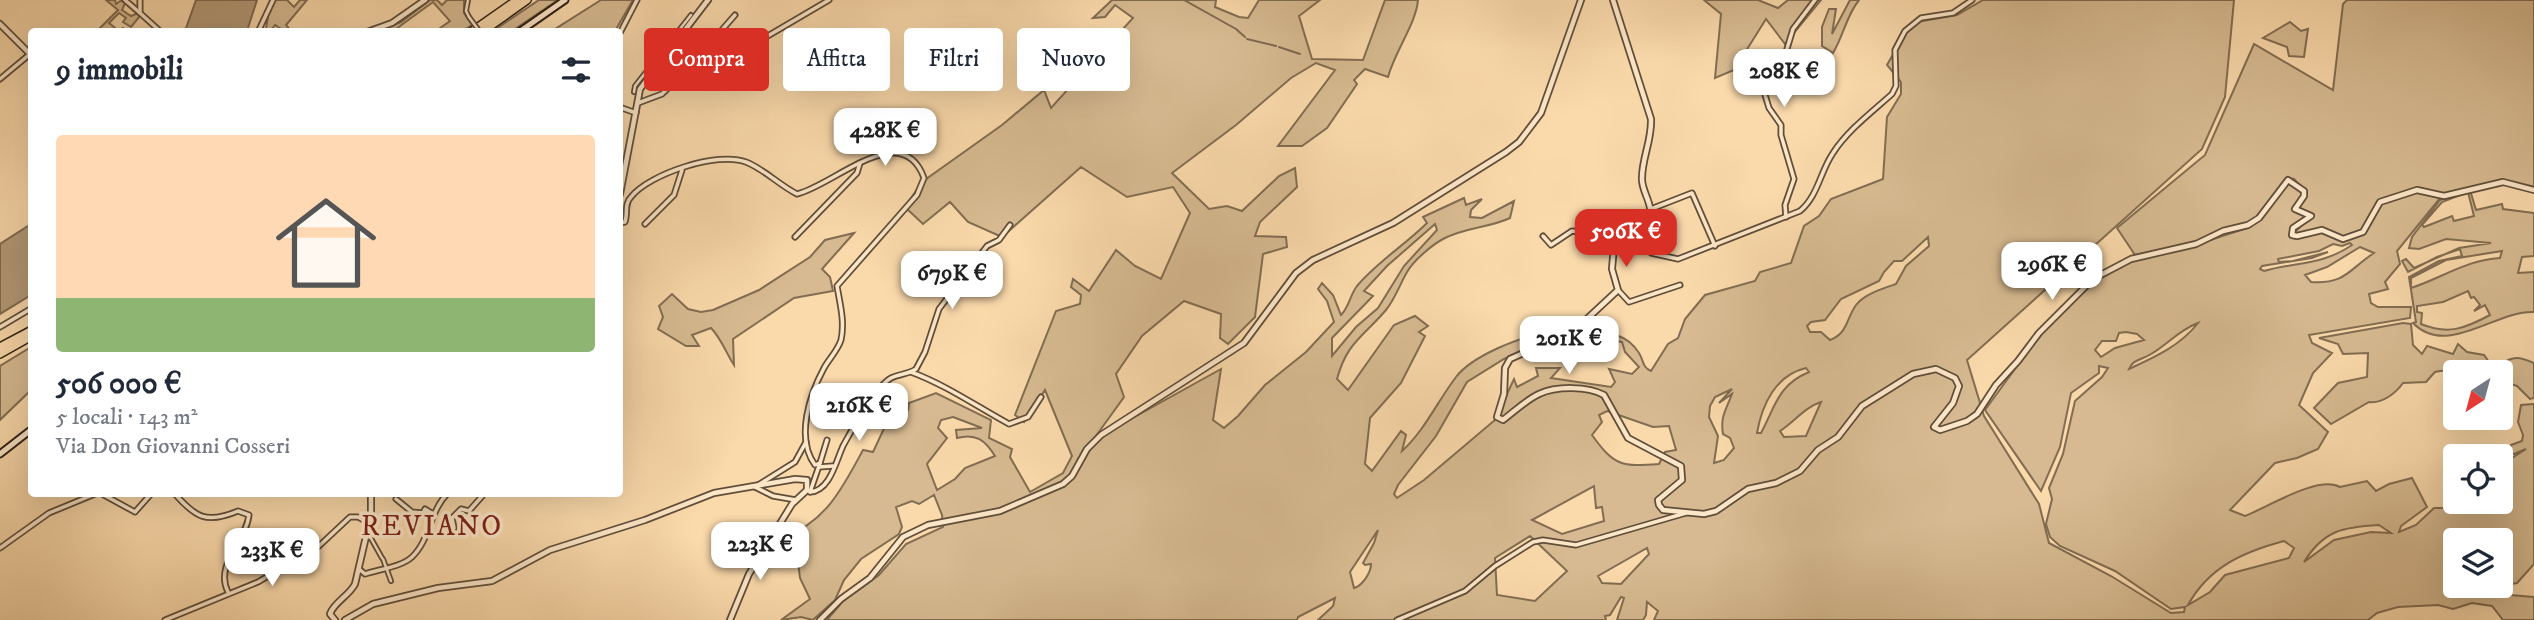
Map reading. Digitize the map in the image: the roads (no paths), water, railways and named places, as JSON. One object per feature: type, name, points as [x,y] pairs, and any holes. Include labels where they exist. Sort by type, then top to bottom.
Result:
[{"type":"highway","points":[[477,28],[517,0]]},
{"type":"highway","points":[[487,28],[527,0]]},
{"type":"highway","points":[[0,347],[28,332]]},
{"type":"highway","points":[[0,354],[28,339]]},
{"type":"main road","points":[[525,28],[565,0]]},
{"type":"main road","points":[[0,454],[28,432]]},
{"type":"street","points":[[125,0],[152,28]]},
{"type":"street","points":[[135,8],[140,0]]},
{"type":"street","points":[[140,0],[140,13]]},
{"type":"street","points":[[260,28],[273,0]]},
{"type":"street","points":[[468,0],[466,11],[478,28]]},
{"type":"street","points":[[623,28],[637,0]]},
{"type":"street","points":[[623,179],[644,82],[708,0]]},
{"type":"street","points":[[769,36],[829,0]]},
{"type":"street","points":[[820,620],[841,599],[870,578],[894,547],[914,530],[1000,511],[1067,482],[1091,443],[1101,435],[1244,343],[1290,281],[1313,260],[1393,223],[1519,142],[1541,113],[1581,0]]},
{"type":"street","points":[[1613,0],[1651,119],[1651,135],[1642,177],[1651,209],[1650,218],[1643,227],[1617,242]]},
{"type":"street","points":[[1786,217],[1786,205],[1794,178],[1781,135],[1781,125],[1769,108],[1765,95],[1794,29],[1815,0]]},
{"type":"street","points":[[1643,227],[1651,253],[1678,259],[1786,217],[1807,205],[1839,144],[1892,94],[1896,86],[1895,50],[1905,31],[1921,18],[1953,13],[1972,0]]},
{"type":"street","points":[[378,28],[392,23],[422,1]]},
{"type":"street","points":[[634,92],[635,86],[691,15]]},
{"type":"street","points":[[723,28],[735,15]]},
{"type":"street","points":[[0,24],[28,52]]},
{"type":"street","points":[[0,79],[28,57]]},
{"type":"street","points":[[638,103],[665,91]]},
{"type":"street","points":[[623,108],[636,113]]},
{"type":"street","points":[[623,222],[626,204],[631,196],[654,178],[714,161],[739,160],[797,194],[860,163],[893,153],[903,152],[910,156],[923,175],[922,186],[837,286],[842,315],[840,341],[817,383],[805,427],[806,443],[813,463],[833,466]]},
{"type":"street","points":[[795,237],[857,173],[860,163]]},
{"type":"street","points":[[645,224],[674,195],[683,169]]},
{"type":"street","points":[[1618,289],[1574,330],[1510,359],[1503,373],[1504,394],[1497,417],[1503,420],[1530,398],[1546,391],[1577,389],[1598,392],[1604,395],[1628,438],[1681,466],[1682,481],[1660,496],[1660,507],[1671,512],[1690,511],[1704,514],[1716,511],[1748,489],[1776,483],[1800,471],[1818,450],[1838,437],[1862,406],[1898,382],[1924,370],[1946,373],[1955,378],[1959,386],[1953,403],[1934,427],[1940,430],[1967,421],[1983,407],[1996,385],[2039,333],[2093,279],[2132,259],[2196,244],[2223,231],[2253,223],[2288,180],[2304,191],[2304,196],[2295,209],[2311,216],[2293,229],[2291,235],[2322,230],[2343,239],[2363,232],[2380,202],[2417,190],[2444,196],[2503,182],[2534,190]]},
{"type":"street","points":[[1651,209],[1692,193],[1715,246]]},
{"type":"street","points":[[1614,219],[1617,242],[1612,269],[1618,289],[1629,302],[1680,285]]},
{"type":"street","points":[[808,491],[815,492],[827,484],[833,466],[880,387],[892,377],[911,372],[922,362],[939,309],[947,295],[987,246],[999,240],[1010,225]]},
{"type":"street","points":[[1543,236],[1550,245],[1572,232],[1613,237],[1617,242]]},
{"type":"street","points":[[0,327],[28,310]]},
{"type":"street","points":[[911,372],[947,387],[968,402],[1009,424],[1028,417],[1041,397]]},
{"type":"street","points":[[730,620],[742,587],[796,500],[808,491],[827,440]]},
{"type":"street","points":[[755,486],[795,462],[806,443]]},
{"type":"street","points":[[345,620],[373,604],[439,589],[492,581],[550,550],[645,520],[714,493],[800,479],[808,483],[808,491]]},
{"type":"street","points":[[755,486],[773,495],[796,500]]},
{"type":"street","points":[[0,548],[49,513],[88,497]]},
{"type":"street","points":[[108,497],[135,512],[148,497]]},
{"type":"street","points":[[178,497],[203,518],[219,517],[238,511],[249,515],[244,536],[225,566],[224,584],[229,592]]},
{"type":"street","points":[[335,620],[330,614],[332,609],[350,593],[359,569],[368,532],[371,497]]},
{"type":"street","points":[[359,569],[365,574],[402,563],[415,555],[433,513],[445,497]]},
{"type":"street","points":[[454,528],[452,518],[461,509],[469,511],[481,497]]},
{"type":"street","points":[[396,499],[412,512],[423,513],[425,509],[433,513]]},
{"type":"street","points":[[1397,620],[1465,591],[1495,566],[1532,542],[1543,540],[1576,545],[1690,511]]},
{"type":"street","points":[[165,620],[258,582],[319,546],[350,517],[358,516],[369,523]]},
{"type":"street","points":[[368,532],[388,567],[391,580]]},
{"type":"waterway","points":[[1184,0],[1236,29],[1245,37]]},
{"type":"waterway","points":[[1247,39],[1276,46]]},
{"type":"waterway","points":[[1279,47],[1300,54]]},
{"type":"district","name":"REVIANO","points":[[432,526]]}]
